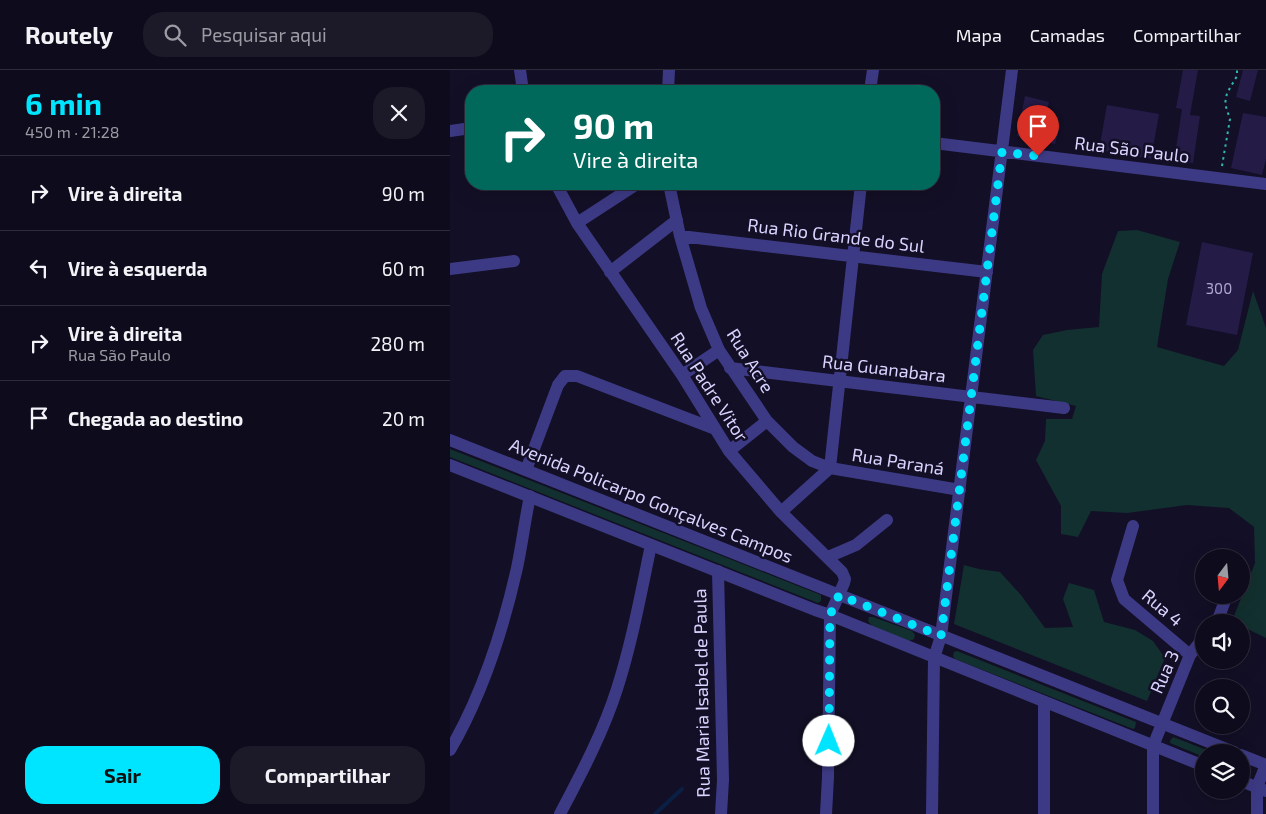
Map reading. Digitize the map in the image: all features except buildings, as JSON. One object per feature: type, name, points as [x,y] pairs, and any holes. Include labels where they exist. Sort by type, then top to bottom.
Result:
[{"type":"street","points":[[520,70],[522,85]]},
{"type":"street","points":[[668,85],[669,70]]},
{"type":"street","points":[[871,85],[873,70]]},
{"type":"street","points":[[932,814],[934,658],[941,636],[1012,70]]},
{"type":"street","points":[[450,131],[465,129]]},
{"type":"street","name":"Rua São Paulo","points":[[940,144],[1266,184]]},
{"type":"street","name":"Rua Padre Vitor","points":[[559,190],[577,223],[682,375],[729,450],[780,512],[842,572],[845,578],[839,595]]},
{"type":"street","points":[[577,223],[628,190]]},
{"type":"street","name":"Rua Acre","points":[[670,190],[680,236],[701,308],[718,350],[767,421],[793,447],[812,461],[830,468]]},
{"type":"street","points":[[780,512],[830,468],[859,190]]},
{"type":"street","points":[[610,272],[676,220]]},
{"type":"street","name":"Rua Rio Grande do Sul","points":[[680,236],[987,272]]},
{"type":"street","points":[[450,270],[514,262]]},
{"type":"street","points":[[682,375],[718,350]]},
{"type":"street","name":"Rua Guanabara","points":[[730,368],[1064,408]]},
{"type":"street","points":[[526,470],[558,385],[565,376],[577,376],[716,428]]},
{"type":"street","points":[[729,450],[767,421]]},
{"type":"street","name":"Avenida Policarpo Gonçalves Campos","points":[[450,440],[1213,744]]},
{"type":"street","points":[[450,464],[1195,762]]},
{"type":"street","name":"Rua Paraná","points":[[830,468],[960,490]]},
{"type":"street","points":[[450,750],[458,737],[482,683],[500,631],[517,568],[530,496]]},
{"type":"street","points":[[828,557],[856,544],[886,520]]},
{"type":"street","name":"Rua 4","points":[[1134,526],[1117,580],[1124,599],[1190,655]]},
{"type":"street","points":[[560,814],[591,755],[617,690],[635,623],[650,545]]},
{"type":"street","name":"Rua Maria Isabel de Paula","points":[[718,571],[723,780],[721,814]]},
{"type":"street","points":[[826,814],[830,615],[839,595]]},
{"type":"street","name":"Rua 3","points":[[1153,746],[1190,655],[1195,649]]},
{"type":"street","points":[[1044,702],[1044,814]]},
{"type":"street","points":[[1153,746],[1154,814]]},
{"type":"street","points":[[1250,759],[1266,765],[1257,814]]},
{"type":"path","points":[[1220,179],[1230,119],[1225,104],[1227,93],[1237,76],[1237,70]]},
{"type":"green space","points":[[1137,230],[1180,242],[1168,279],[1157,347],[1224,366],[1238,350],[1253,291],[1266,328],[1266,638],[1250,630],[1250,614],[1235,614],[1239,604],[1250,604],[1250,576],[1255,563],[1254,527],[1229,508],[1187,505],[1127,513],[1091,511],[1078,537],[1061,534],[1061,506],[1036,460],[1045,441],[1046,419],[1072,419],[1076,406],[1036,396],[1033,350],[1043,335],[1067,330],[1099,327],[1102,274],[1118,231]]},
{"type":"green space","points":[[450,449],[821,595],[821,601],[818,603],[450,457]]},
{"type":"green space","points":[[964,565],[1000,572],[1021,595],[1045,628],[1073,627],[1063,599],[1069,583],[1094,590],[1104,622],[1135,630],[1153,641],[1165,658],[1147,701],[954,624]]},
{"type":"green space","points":[[869,617],[912,631],[915,635],[914,639],[909,641],[872,626],[868,621]]},
{"type":"green space","points":[[957,651],[1136,722],[1135,728],[1133,729],[955,659],[953,656],[954,652]]},
{"type":"green space","points":[[1173,737],[1195,745],[1195,753],[1170,743]]},
{"type":"waterway","points":[[655,814],[682,789]]},
{"type":"route","points":[[829,741],[830,615],[839,595],[941,636],[1002,152],[1038,156]]}]
